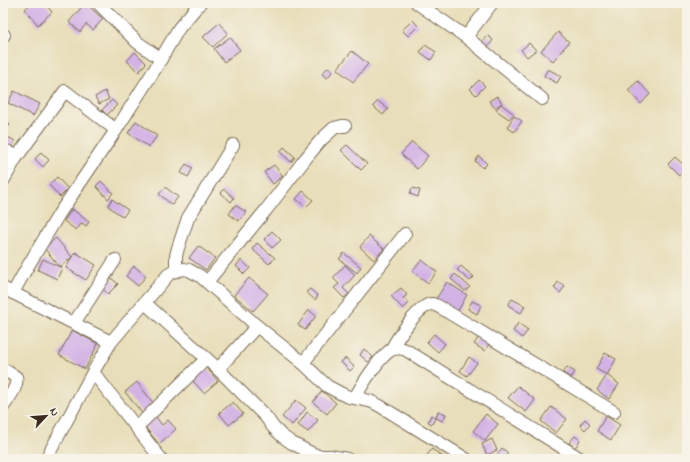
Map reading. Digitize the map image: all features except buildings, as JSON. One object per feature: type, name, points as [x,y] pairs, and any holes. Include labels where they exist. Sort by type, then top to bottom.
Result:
[{"type":"street","points":[[98,3],[137,42],[161,59]]},
{"type":"street","points":[[111,342],[8,291],[25,271],[59,214],[116,130],[179,28],[200,3]]},
{"type":"street","points":[[417,3],[466,37],[542,98]]},
{"type":"street","points":[[466,37],[492,3]]},
{"type":"street","points":[[3,181],[16,158],[65,91],[116,130]]},
{"type":"street","points":[[207,282],[321,140],[334,128],[345,126]]},
{"type":"street","points":[[176,271],[176,256],[188,218],[233,145]]},
{"type":"street","points":[[3,149],[16,158]]},
{"type":"street","points":[[303,363],[405,234]]},
{"type":"street","points":[[74,323],[115,260]]},
{"type":"street","points":[[46,459],[111,342],[168,275],[184,269],[200,276],[334,391],[349,397],[370,401],[380,406],[466,459]]},
{"type":"street","points":[[144,303],[218,369],[266,417],[282,436],[292,443],[318,456],[330,456],[347,459]]},
{"type":"street","points":[[355,398],[365,379],[391,350],[404,329],[423,307],[428,304],[434,304],[614,412]]},
{"type":"street","points":[[218,369],[257,326]]},
{"type":"street","points":[[391,350],[399,348],[406,350],[581,459]]},
{"type":"street","points":[[137,427],[206,359]]},
{"type":"street","points":[[3,369],[16,377],[18,381],[3,407]]},
{"type":"street","points":[[93,372],[161,459]]}]
